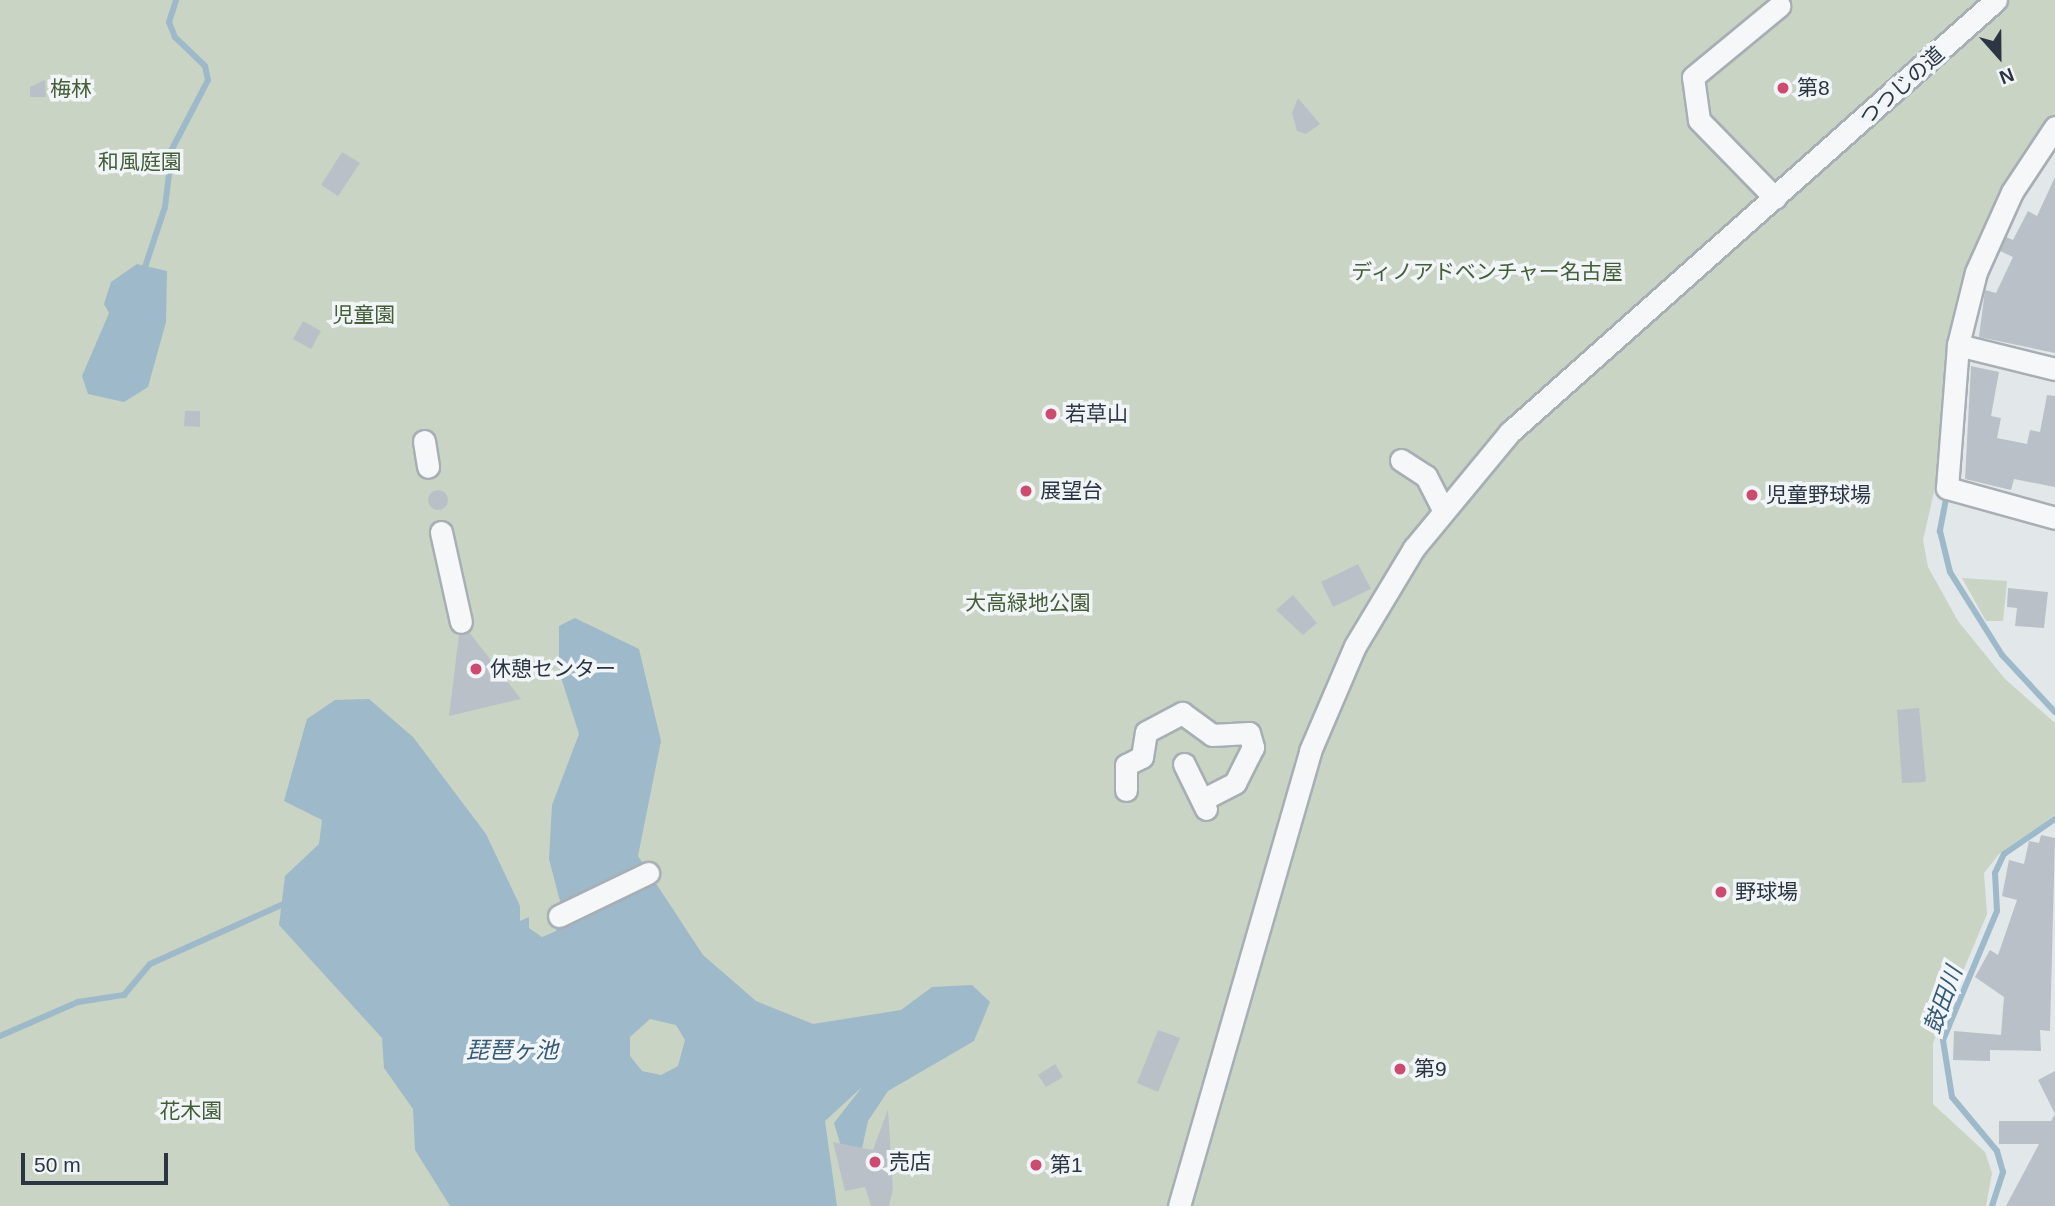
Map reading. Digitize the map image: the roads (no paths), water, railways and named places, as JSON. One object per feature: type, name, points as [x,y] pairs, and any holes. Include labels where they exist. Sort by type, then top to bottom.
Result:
[{"type":"street","name":"つつじの道","points":[[1179,1206],[1310,751],[1355,646],[1443,510],[1510,432],[1839,144],[1996,0]]},
{"type":"street","points":[[1775,198],[1699,120],[1693,77],[1779,6]]},
{"type":"street","points":[[2055,127],[2012,192],[1985,251],[1958,345],[1947,488],[2055,518]]},
{"type":"street","points":[[1958,345],[2055,369]]},
{"type":"street","points":[[424,442],[428,467]]},
{"type":"street","points":[[1401,460],[1426,476],[1443,510]]},
{"type":"street","points":[[441,532],[461,622]]},
{"type":"street","points":[[1126,790],[1126,765],[1142,757],[1146,732],[1182,713],[1212,735],[1249,733],[1253,747],[1235,783],[1204,804],[1184,764]]},
{"type":"street","points":[[559,916],[648,873]]},
{"type":"water","points":[[137,264],[167,271],[166,322],[148,387],[124,402],[88,394],[82,376],[109,313],[104,304],[111,282]]},
{"type":"water","name":"琵琶ヶ池","points":[[575,618],[639,649],[661,741],[638,856],[703,955],[756,1001],[813,1024],[901,1010],[932,987],[972,985],[990,1002],[974,1041],[888,1091],[868,1121],[859,1162],[846,1163],[834,1123],[862,1087],[825,1121],[837,1206],[450,1206],[415,1150],[413,1109],[384,1068],[382,1038],[279,925],[285,876],[319,844],[322,820],[284,801],[307,719],[335,700],[369,699],[413,737],[486,834],[520,906],[520,921],[529,917],[529,928],[542,937],[556,931],[561,905],[549,859],[552,805],[579,734],[559,671],[559,626]],"holes":[[[650,1019],[676,1025],[685,1040],[678,1066],[661,1075],[642,1071],[630,1056],[630,1037]]]},
{"type":"waterway","points":[[145,267],[165,207],[172,149],[208,80],[205,66],[175,37],[169,22],[176,0]]},
{"type":"waterway","name":"鼓田川","points":[[1946,499],[1940,531],[1950,572],[2002,655],[2055,712]]},
{"type":"waterway","name":"鼓田川","points":[[1992,1206],[2003,1172],[1997,1151],[1952,1097],[1943,1040],[1997,911],[1995,873],[2004,854],[2055,819]]},
{"type":"waterway","points":[[0,1036],[78,1002],[124,995],[150,964],[281,905]]},
{"type":"place","name":"第8","points":[[1783,88]]},
{"type":"place","name":"若草山","points":[[1051,414]]},
{"type":"place","name":"展望台","points":[[1026,491]]},
{"type":"place","name":"児童野球場","points":[[1752,495]]},
{"type":"place","name":"休憩センター","points":[[476,669]]},
{"type":"place","name":"野球場","points":[[1721,892]]},
{"type":"place","name":"第9","points":[[1400,1069]]},
{"type":"place","name":"売店","points":[[875,1162]]},
{"type":"place","name":"第1","points":[[1036,1165]]},
{"type":"park label","name":"梅林","points":[[71,89]]},
{"type":"park label","name":"和風庭園","points":[[140,162]]},
{"type":"park label","name":"ディノアドベンチャー名古屋","points":[[1487,272]]},
{"type":"park label","name":"児童園","points":[[364,315]]},
{"type":"park label","name":"大高緑地公園","points":[[1028,603]]},
{"type":"park label","name":"花木園","points":[[191,1111]]}]
